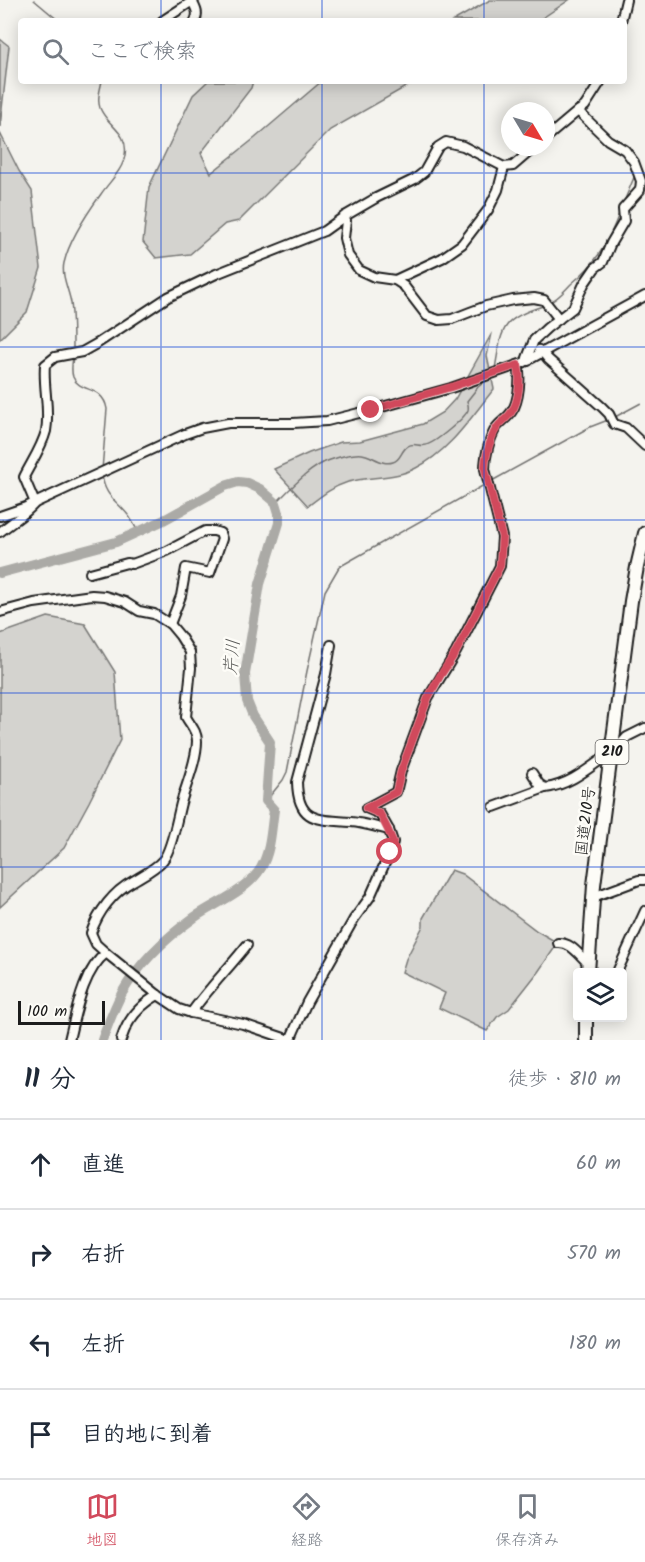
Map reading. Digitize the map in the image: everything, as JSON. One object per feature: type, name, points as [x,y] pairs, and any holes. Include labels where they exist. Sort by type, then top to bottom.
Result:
[{"type":"highway","name":"国道210号","points":[[588,968],[593,897],[631,601],[645,533]]},
{"type":"highway","points":[[586,1022],[586,1040]]},
{"type":"street","points":[[622,18],[626,0]]},
{"type":"street","points":[[167,18],[193,1],[197,11],[196,18]]},
{"type":"street","points":[[555,130],[585,106],[599,84]]},
{"type":"street","points":[[528,361],[532,344],[537,337],[573,308],[584,284],[594,268],[603,262],[624,221],[623,209],[642,191],[634,162],[625,150],[609,140],[578,111]]},
{"type":"street","points":[[35,502],[24,477],[45,432],[47,419],[45,365],[55,357],[82,352],[168,297],[216,274],[324,231],[376,198],[415,180],[424,171],[438,147],[446,141],[463,146],[488,161],[504,167],[513,166],[525,156]]},
{"type":"street","points":[[395,280],[442,258],[462,244],[488,210],[498,190],[504,167]]},
{"type":"street","points":[[345,216],[344,238],[348,255],[359,270],[374,277],[395,280],[404,286],[428,316],[439,320],[452,320],[486,306],[534,297],[544,300],[558,319]]},
{"type":"street","points":[[0,516],[202,428],[228,423],[327,421],[515,367],[645,296]]},
{"type":"street","points":[[532,344],[602,406],[614,424],[626,428],[645,446]]},
{"type":"street","points":[[0,612],[34,603],[92,595],[105,596],[154,614],[170,624],[180,636],[190,652],[191,668],[186,717],[196,730],[198,743],[190,775],[165,857],[141,877],[132,881],[103,908],[91,933],[96,944],[106,953],[179,1009],[243,1024],[290,1040],[307,1002],[354,919],[370,897],[393,842],[380,814],[366,808],[396,792],[401,771],[428,698],[456,652],[500,566],[502,537],[485,461],[494,432],[514,410],[520,375],[515,367]]},
{"type":"street","points":[[0,532],[29,510],[35,502]]},
{"type":"street","points":[[90,573],[127,563],[132,564],[167,551],[205,531],[220,533],[222,539],[210,573],[186,568],[181,596],[170,624]]},
{"type":"street","points":[[331,645],[326,674],[297,782],[297,797],[303,810],[313,818],[355,822],[388,830]]},
{"type":"street","points":[[494,807],[570,781],[612,754],[627,737],[645,728]]},
{"type":"street","points":[[532,773],[539,784],[545,788]]},
{"type":"street","points":[[593,897],[639,880],[645,880]]},
{"type":"street","points":[[619,968],[645,911]]},
{"type":"street","points":[[558,943],[564,942],[570,946],[588,968]]},
{"type":"street","points":[[191,1013],[247,945]]},
{"type":"street","points":[[69,1040],[78,1004],[93,968],[106,953]]},
{"type":"street","points":[[121,1040],[125,1027],[156,993]]},
{"type":"shaded area","points":[[490,0],[569,0],[542,18],[458,18]]},
{"type":"shaded area","points":[[0,39],[9,46],[0,127]]},
{"type":"shaded area","points":[[205,84],[252,84],[201,153],[211,173],[318,84],[411,84],[330,130],[239,221],[225,224],[190,254],[156,258],[143,242],[149,187],[193,95]]},
{"type":"shaded area","points":[[0,133],[32,191],[41,268],[27,312],[0,339]]},
{"type":"shaded area","points":[[492,333],[487,356],[494,389],[459,433],[428,461],[408,472],[342,484],[308,506],[274,469],[341,442],[360,441],[423,424],[443,412],[455,399]]},
{"type":"shaded area","points":[[48,617],[85,624],[115,672],[120,740],[64,848],[0,907],[0,634]]},
{"type":"shaded area","points":[[451,870],[462,874],[537,931],[558,943],[509,1009],[497,1017],[487,1031],[439,1008],[445,993],[402,972],[423,926],[423,918]]},
{"type":"waterway","points":[[34,0],[55,18]]},
{"type":"waterway","points":[[73,349],[72,309],[64,278],[64,263],[79,227],[119,171],[125,155],[124,140],[100,108],[101,84]]},
{"type":"waterway","points":[[623,204],[635,175]]},
{"type":"waterway","points":[[550,302],[595,260],[607,242],[620,211]]},
{"type":"waterway","points":[[495,369],[499,344],[506,327],[518,316],[543,306]]},
{"type":"waterway","points":[[73,357],[72,372],[76,382],[101,396],[105,401],[107,409],[102,470]]},
{"type":"waterway","points":[[276,503],[308,473],[330,460],[362,454],[389,463],[398,459],[410,445],[430,443],[461,419],[468,410],[467,401],[487,380]]},
{"type":"waterway","points":[[615,417],[641,403]]},
{"type":"waterway","points":[[490,482],[590,427],[608,420]]},
{"type":"waterway","points":[[102,474],[108,493],[128,515],[138,532]]},
{"type":"waterway","name":"芹川","points":[[0,573],[116,542],[162,521],[225,486],[238,482],[260,489],[276,503],[279,513],[279,523],[260,584],[245,674],[247,701],[253,716],[270,742],[266,801],[274,810],[267,854],[261,868],[248,883],[185,925],[145,961],[122,993],[102,1040]]},
{"type":"waterway","points":[[266,801],[287,772],[325,591],[339,567],[486,484]]},
{"type":"route","points":[[371,410],[518,365],[519,388],[514,410],[494,432],[485,461],[502,537],[500,566],[456,652],[428,698],[401,771],[396,792],[366,808],[380,814],[393,842],[390,852]]}]
